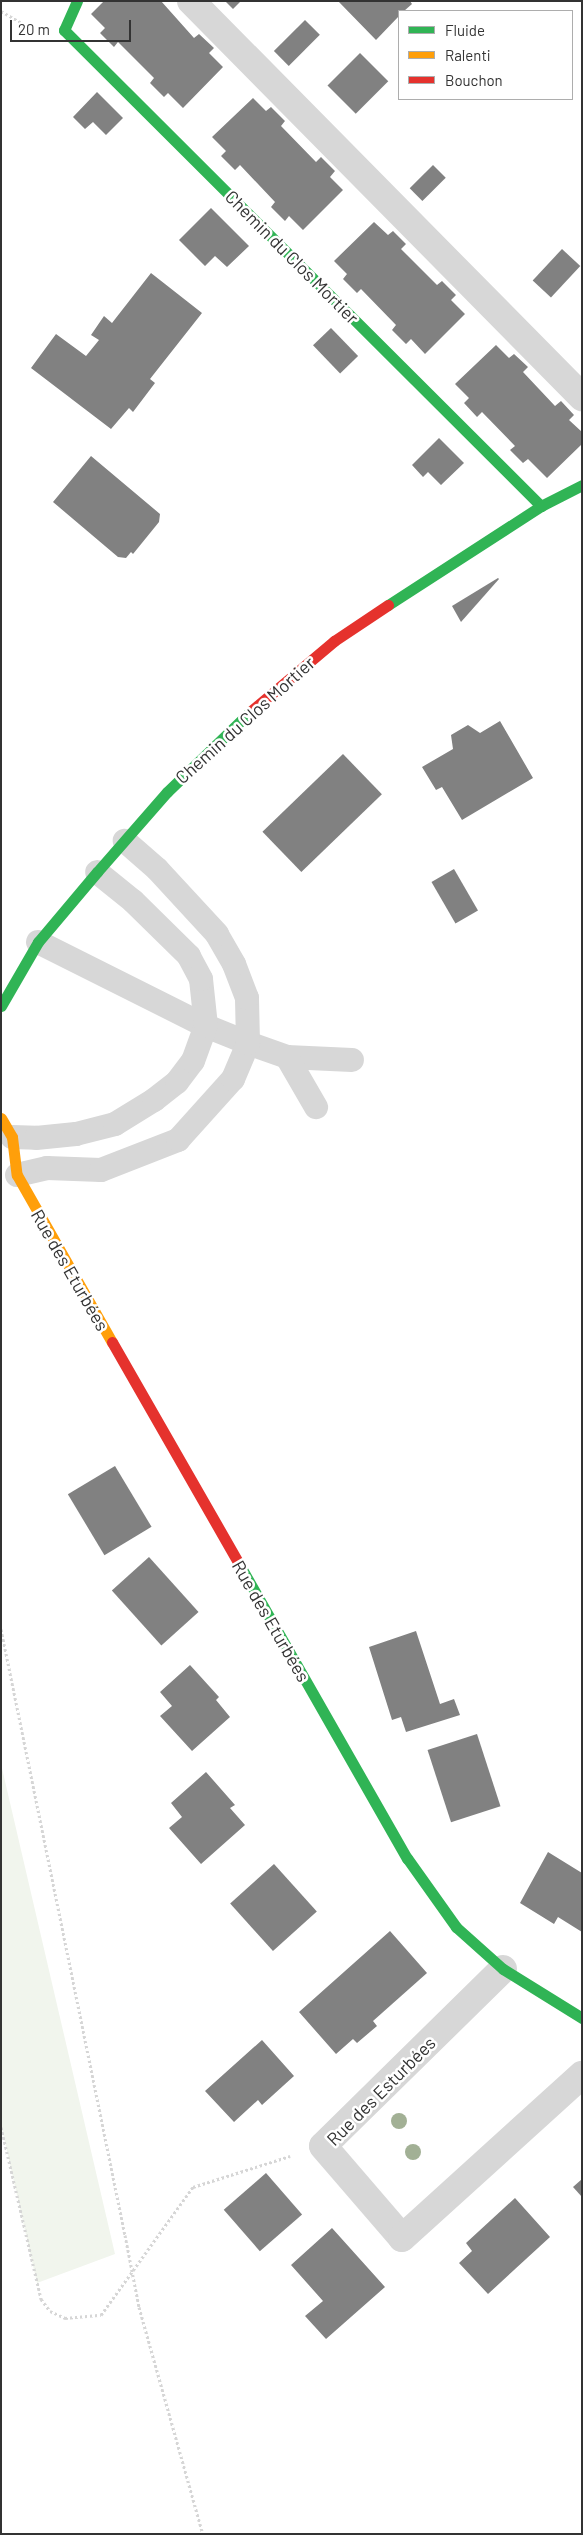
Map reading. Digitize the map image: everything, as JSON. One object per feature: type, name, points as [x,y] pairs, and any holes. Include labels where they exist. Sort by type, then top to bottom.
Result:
[{"type":"street","name":"Chemin du Clos Mortier","points":[[77,1],[64,30],[542,506]]},
{"type":"street","points":[[191,1],[582,397]]},
{"type":"street","name":"Chemin du Clos Mortier","points":[[3,998],[38,942],[97,872],[166,792],[245,717],[334,640],[542,506],[582,485]]},
{"type":"street","name":"Rue des Eturbées","points":[[7,1127],[9,1169],[407,1858],[456,1927],[503,1969],[582,2018]]},
{"type":"street","name":"Rue des Esturbées","points":[[503,1969],[323,2146],[402,2238],[582,2075]]},
{"type":"lane","points":[[9,1169],[101,1170],[178,1140],[234,1079],[248,1043],[246,998],[234,964],[217,934],[156,869],[125,841]]},
{"type":"lane","points":[[7,1127],[36,1138],[76,1134],[115,1124],[154,1100],[177,1082],[193,1061],[206,1026],[201,979],[189,956],[133,901],[97,872]]},
{"type":"lane","points":[[38,942],[206,1026],[248,1043],[287,1057],[352,1060]]},
{"type":"lane","points":[[287,1057],[316,1107]]},
{"type":"path","points":[[1,1629],[139,2307],[203,2534]]},
{"type":"path","points":[[1,2127],[41,2298],[50,2311],[65,2318],[101,2315],[193,2187],[323,2146]]},
{"type":"shaded area","points":[[1,1764],[115,2254],[37,2283],[1,2125]]},
{"type":"building","points":[[104,1],[161,1],[194,38],[199,34],[214,48],[209,53],[223,67],[183,108],[168,93],[164,97],[150,83],[154,78],[118,42],[114,47],[100,33],[105,28],[91,14]]},
{"type":"building","points":[[225,1],[241,1],[233,9]]},
{"type":"building","points":[[338,1],[410,1],[412,4],[405,10],[398,10],[398,17],[376,40]]},
{"type":"building","points":[[305,20],[320,35],[289,66],[274,51]]},
{"type":"building","points":[[360,53],[388,81],[356,114],[327,86]]},
{"type":"building","points":[[97,92],[123,118],[106,135],[93,122],[85,129],[73,117]]},
{"type":"building","points":[[253,98],[266,111],[271,107],[285,121],[281,126],[316,162],[321,157],[335,171],[330,177],[343,190],[303,230],[289,216],[285,221],[271,207],[275,202],[240,165],[235,170],[221,156],[226,151],[212,137]]},
{"type":"building","points":[[433,165],[446,178],[422,201],[410,188]]},
{"type":"building","points":[[211,208],[249,246],[227,267],[215,256],[205,266],[179,240]]},
{"type":"building","points":[[374,222],[388,235],[393,231],[406,244],[401,249],[437,285],[442,281],[456,295],[451,300],[465,314],[425,354],[411,339],[406,344],[392,330],[396,325],[361,289],[357,293],[343,279],[347,274],[334,261]]},
{"type":"building","points":[[562,249],[580,266],[551,297],[533,280]]},
{"type":"building","points":[[151,273],[202,313],[150,379],[155,383],[133,412],[129,408],[111,429],[31,368],[56,334],[86,356],[99,340],[91,335],[104,316],[112,323]]},
{"type":"building","points":[[331,328],[358,356],[340,373],[313,345]]},
{"type":"building","points":[[496,345],[509,358],[514,354],[528,367],[523,372],[555,406],[561,401],[574,415],[569,420],[582,432],[582,444],[547,478],[528,459],[523,463],[510,450],[515,446],[482,412],[477,417],[464,403],[469,398],[455,384]]},
{"type":"building","points":[[439,438],[464,463],[441,485],[428,472],[423,477],[412,465]]},
{"type":"building","points":[[91,456],[160,514],[159,522],[133,554],[131,552],[126,558],[118,557],[53,502]]},
{"type":"building","points":[[499,579],[461,622],[452,606]]},
{"type":"building","points":[[500,721],[533,778],[462,820],[442,787],[436,790],[422,767],[453,749],[451,735],[468,725],[480,733]]},
{"type":"building","points":[[343,754],[382,794],[301,872],[262,832]]},
{"type":"building","points":[[454,869],[478,911],[455,924],[431,882]]},
{"type":"building","points":[[115,1466],[152,1527],[104,1555],[68,1494]]},
{"type":"building","points":[[149,1557],[199,1612],[161,1645],[112,1590]]},
{"type":"building","points":[[416,1631],[440,1704],[454,1699],[460,1715],[406,1732],[401,1717],[392,1720],[369,1647]]},
{"type":"building","points":[[190,1665],[219,1697],[216,1700],[230,1717],[192,1751],[160,1716],[172,1706],[160,1692]]},
{"type":"building","points":[[477,1734],[500,1806],[451,1822],[428,1750]]},
{"type":"building","points":[[206,1772],[235,1805],[230,1808],[245,1825],[201,1864],[169,1828],[182,1817],[171,1803]]},
{"type":"building","points":[[548,1852],[582,1873],[582,1932],[558,1917],[554,1924],[520,1903]]},
{"type":"building","points":[[274,1864],[317,1912],[273,1951],[230,1903]]},
{"type":"building","points":[[390,1931],[427,1973],[373,2021],[377,2026],[357,2043],[353,2039],[336,2054],[299,2012]]},
{"type":"building","points":[[262,2040],[294,2076],[262,2105],[258,2100],[234,2122],[205,2091]]},
{"type":"building","points":[[266,2173],[302,2215],[260,2251],[224,2210]]},
{"type":"building","points":[[582,2179],[582,2197],[573,2187]]},
{"type":"building","points":[[515,2198],[550,2237],[488,2294],[459,2263],[472,2251],[466,2243]]},
{"type":"building","points":[[332,2228],[385,2287],[326,2339],[305,2316],[323,2301],[291,2265]]},
{"type":"traffic: fast","points":[[77,1],[64,30],[541,506]]},
{"type":"traffic: fast","points":[[388,605],[541,506],[582,485]]},
{"type":"traffic: fast","points":[[1,1006],[38,942],[97,872],[167,792],[251,711]]},
{"type":"traffic: fast","points":[[239,1564],[407,1858],[456,1927],[503,1969],[582,2018]]},
{"type":"traffic: slow","points":[[1,1118],[12,1137],[17,1175],[112,1342]]},
{"type":"traffic: jam","points":[[251,711],[334,641],[388,605]]},
{"type":"traffic: jam","points":[[112,1342],[239,1564]]}]
